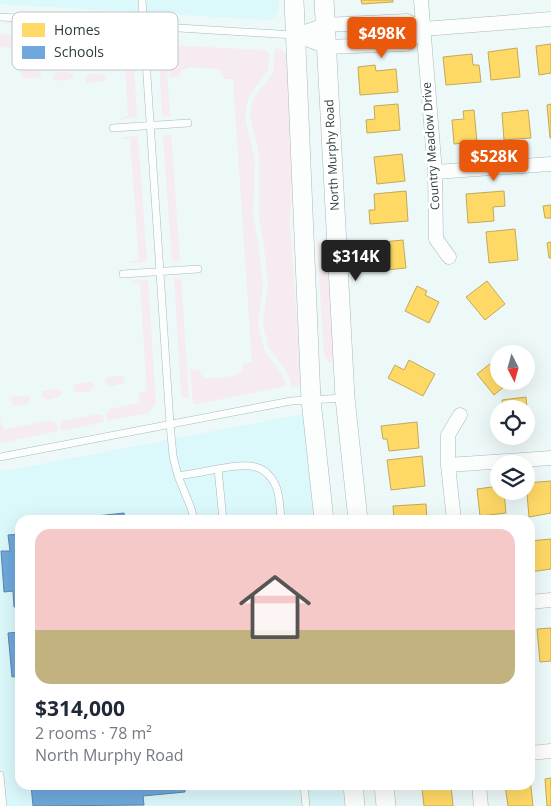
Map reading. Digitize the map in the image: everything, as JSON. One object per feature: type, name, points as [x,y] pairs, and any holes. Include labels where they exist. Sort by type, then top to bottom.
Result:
[{"type":"main road","points":[[294,0],[311,400],[323,515]]},
{"type":"main road","name":"North Murphy Road","points":[[324,0],[345,398],[357,515]]},
{"type":"main road","points":[[353,790],[355,806]]},
{"type":"main road","points":[[384,790],[386,806]]},
{"type":"street","name":"Country Meadow Drive","points":[[421,0],[435,172],[436,239],[449,257]]},
{"type":"street","points":[[296,35],[326,25],[407,21],[423,29],[551,19]]},
{"type":"street","points":[[296,35],[326,47],[405,44],[423,29]]},
{"type":"street","points":[[435,172],[551,164]]},
{"type":"street","points":[[453,515],[448,465],[448,435],[460,415]]},
{"type":"street","points":[[448,465],[551,458]]},
{"type":"street","points":[[535,602],[551,600]]},
{"type":"street","points":[[535,753],[551,751]]},
{"type":"street","points":[[479,790],[481,806]]},
{"type":"lane","points":[[178,27],[296,35]]},
{"type":"lane","points":[[147,70],[173,456],[178,476],[193,515]]},
{"type":"lane","points":[[113,128],[188,123]]},
{"type":"lane","points":[[123,274],[198,268]]},
{"type":"lane","points":[[0,457],[291,401],[345,398]]},
{"type":"lane","points":[[178,476],[247,465],[265,471],[277,489],[280,515]]},
{"type":"lane","points":[[218,469],[223,515]]},
{"type":"lane","points":[[0,775],[4,806]]},
{"type":"lane","points":[[304,790],[306,806]]},
{"type":"shaded area","points":[[0,0],[278,0],[279,9],[276,16],[269,20],[178,15],[178,12],[134,12],[0,4]]},
{"type":"shaded area","points":[[0,34],[12,35],[12,48],[0,47]]},
{"type":"shaded area","points":[[178,46],[267,50],[267,53],[270,53],[268,70],[248,98],[245,117],[255,160],[253,215],[263,286],[258,321],[259,330],[265,352],[282,374],[286,386],[198,404],[193,403],[190,370],[198,370],[206,378],[222,378],[238,374],[242,371],[243,364],[252,362],[233,79],[224,79],[218,69],[189,67],[182,70],[179,77],[170,78],[170,70],[178,70]]},
{"type":"shaded area","points":[[275,48],[283,50],[287,57],[293,159],[290,223],[301,380],[299,385],[292,388],[288,374],[269,348],[263,324],[268,282],[259,216],[259,154],[250,116],[253,99],[273,73]]},
{"type":"shaded area","points":[[23,70],[37,70],[41,77],[23,79],[21,74]]},
{"type":"shaded area","points":[[125,70],[134,70],[137,117],[120,120],[128,116]]},
{"type":"shaded area","points":[[160,70],[167,70],[170,116],[163,117]]},
{"type":"shaded area","points":[[56,72],[70,72],[73,79],[54,81],[53,76]]},
{"type":"shaded area","points":[[88,74],[102,74],[106,81],[86,83]]},
{"type":"shaded area","points":[[171,134],[180,260],[172,261],[163,136]]},
{"type":"shaded area","points":[[135,136],[138,138],[147,260],[145,262],[130,263],[131,261],[139,260],[130,139],[123,139],[121,137]]},
{"type":"shaded area","points":[[320,241],[334,308],[334,363],[329,363],[324,354],[317,242]]},
{"type":"shaded area","points":[[174,278],[181,278],[189,397],[183,399],[181,393]]},
{"type":"shaded area","points":[[147,280],[156,404],[148,413],[108,421],[106,412],[109,412],[109,409],[140,403],[138,392],[147,391],[140,283],[133,283],[131,281]]},
{"type":"shaded area","points":[[123,376],[125,381],[122,384],[110,387],[106,383],[105,379],[107,377]]},
{"type":"shaded area","points":[[92,382],[94,386],[90,391],[78,393],[74,390],[73,386],[75,384]]},
{"type":"shaded area","points":[[60,389],[62,393],[59,397],[47,400],[42,397],[43,391]]},
{"type":"shaded area","points":[[29,396],[30,400],[27,404],[14,406],[11,403],[11,397]]},
{"type":"shaded area","points":[[100,414],[103,416],[104,422],[61,431],[60,424],[62,421]]},
{"type":"shaded area","points":[[304,415],[319,515],[15,515],[15,790],[348,790],[350,806],[0,806],[0,472]]},
{"type":"shaded area","points":[[0,420],[4,430],[52,420],[53,423],[56,422],[58,431],[0,443]]},
{"type":"building: Homes","points":[[361,0],[393,0],[393,2],[362,4]]},
{"type":"building: Homes","points":[[551,44],[551,73],[539,75],[536,46]]},
{"type":"building: Homes","points":[[517,48],[520,77],[491,80],[488,52]]},
{"type":"building: Homes","points":[[472,54],[473,65],[479,65],[481,82],[446,85],[443,57]]},
{"type":"building: Homes","points":[[375,65],[376,71],[396,69],[398,92],[360,95],[358,67]]},
{"type":"building: Homes","points":[[398,104],[400,130],[367,133],[366,120],[375,119],[374,106]]},
{"type":"building: Homes","points":[[551,104],[551,138],[550,138],[547,105]]},
{"type":"building: Homes","points":[[474,110],[477,142],[454,144],[452,120],[464,119],[463,111]]},
{"type":"building: Homes","points":[[528,110],[531,138],[504,140],[502,113]]},
{"type":"building: Homes","points":[[402,154],[405,181],[377,184],[374,157]]},
{"type":"building: Homes","points":[[406,191],[408,221],[370,224],[369,210],[375,210],[374,194]]},
{"type":"building: Homes","points":[[504,191],[505,206],[493,207],[494,221],[468,223],[466,194]]},
{"type":"building: Homes","points":[[551,205],[551,218],[545,218],[543,206]]},
{"type":"building: Homes","points":[[515,229],[518,260],[489,263],[486,232]]},
{"type":"building: Homes","points":[[403,240],[406,268],[375,271],[373,243]]},
{"type":"building: Homes","points":[[551,242],[551,258],[549,258],[547,243]]},
{"type":"building: Homes","points":[[487,281],[505,304],[485,320],[466,297]]},
{"type":"building: Homes","points":[[417,286],[427,291],[425,295],[439,302],[429,323],[405,311]]},
{"type":"building: Homes","points":[[409,360],[435,374],[423,396],[388,378],[395,365],[404,370]]},
{"type":"building: Homes","points":[[490,364],[490,390],[500,390],[494,395],[477,374]]},
{"type":"building: Homes","points":[[526,397],[526,400],[502,400]]},
{"type":"building: Homes","points":[[417,422],[419,448],[389,451],[387,439],[383,439],[381,426]]},
{"type":"building: Homes","points":[[422,456],[425,486],[391,490],[387,460]]},
{"type":"building: Homes","points":[[551,481],[551,513],[529,515],[528,500],[535,500],[535,482]]},
{"type":"building: Homes","points":[[490,487],[490,500],[505,500],[506,513],[480,515],[477,489]]},
{"type":"building: Homes","points":[[426,504],[427,515],[394,515],[393,506]]},
{"type":"building: Homes","points":[[551,539],[551,569],[535,571],[535,541]]},
{"type":"building: Homes","points":[[551,628],[551,661],[540,662],[537,629]]},
{"type":"building: Homes","points":[[551,778],[551,806],[547,806],[545,779]]},
{"type":"building: Homes","points":[[422,790],[451,790],[453,806],[424,806]]},
{"type":"building: Homes","points":[[506,790],[531,790],[533,806],[508,806]]},
{"type":"building: Schools","points":[[124,513],[124,515],[106,515]]},
{"type":"building: Schools","points":[[15,534],[15,607],[13,591],[4,592],[1,551],[10,551],[8,535]]},
{"type":"building: Schools","points":[[15,632],[15,677],[12,677],[8,633]]},
{"type":"building: Schools","points":[[31,790],[185,790],[185,792],[143,796],[144,805],[33,806]]}]
